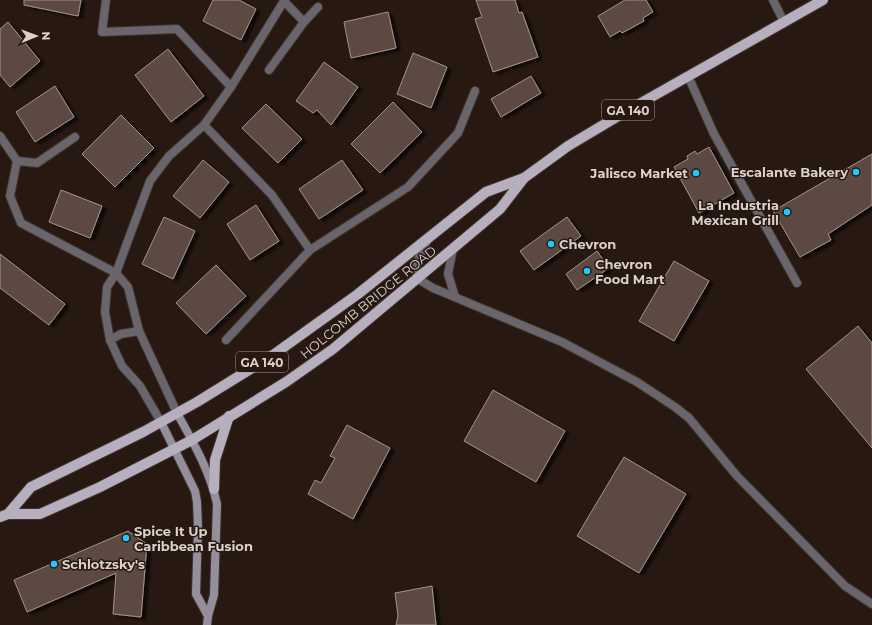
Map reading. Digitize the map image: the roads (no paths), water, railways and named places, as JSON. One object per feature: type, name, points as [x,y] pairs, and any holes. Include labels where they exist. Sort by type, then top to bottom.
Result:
[{"type":"main road","name":"HOLCOMB BRIDGE ROAD","points":[[4,516],[31,487],[161,422],[235,379],[312,329],[486,192],[524,178],[568,146],[823,0]]},
{"type":"main road","name":"HOLCOMB BRIDGE ROAD","points":[[192,440],[286,382],[333,349],[500,209],[524,178]]},
{"type":"main road","points":[[178,412],[214,489]]},
{"type":"main road","points":[[207,625],[214,595],[218,519],[214,489],[215,460],[229,416]]},
{"type":"main road","points":[[161,422],[195,491],[198,528],[196,594],[208,616]]},
{"type":"main road","name":"GA 140","points":[[4,516],[40,514],[100,487],[192,440]]},
{"type":"street","points":[[106,0],[102,32],[177,29],[231,87]]},
{"type":"street","points":[[161,422],[140,386],[122,366],[110,340],[105,312],[107,288],[116,273],[150,181],[169,156],[204,125],[231,87],[285,0],[304,22]]},
{"type":"street","points":[[773,0],[784,22]]},
{"type":"street","points":[[269,70],[304,22],[318,7]]},
{"type":"street","points":[[688,76],[714,134],[798,283]]},
{"type":"street","points":[[226,340],[310,250],[408,187],[458,133],[475,91]]},
{"type":"street","points":[[204,125],[272,194],[310,250]]},
{"type":"street","points":[[0,136],[18,161],[37,163],[74,137]]},
{"type":"street","points":[[18,161],[10,196],[21,223],[116,273],[128,287],[139,331],[178,412]]},
{"type":"street","points":[[428,239],[417,262],[416,272],[418,279],[455,297],[562,342],[637,382],[689,418],[737,476],[845,586],[872,604]]},
{"type":"street","points":[[453,249],[448,274],[455,297]]},
{"type":"street","points":[[110,340],[121,334],[139,331]]},
{"type":"place","name":"Escalante Bakery","points":[[856,172]]},
{"type":"place","name":"Jalisco Market","points":[[696,173]]},
{"type":"place","name":"La Industria Mexican Grill","points":[[787,212]]},
{"type":"place","name":"Chevron","points":[[551,244]]},
{"type":"place","name":"Chevron Food Mart","points":[[587,271]]},
{"type":"place","name":"Spice It Up Caribbean Fusion","points":[[126,538]]},
{"type":"place","name":"Schlotzsky's","points":[[54,564]]}]
